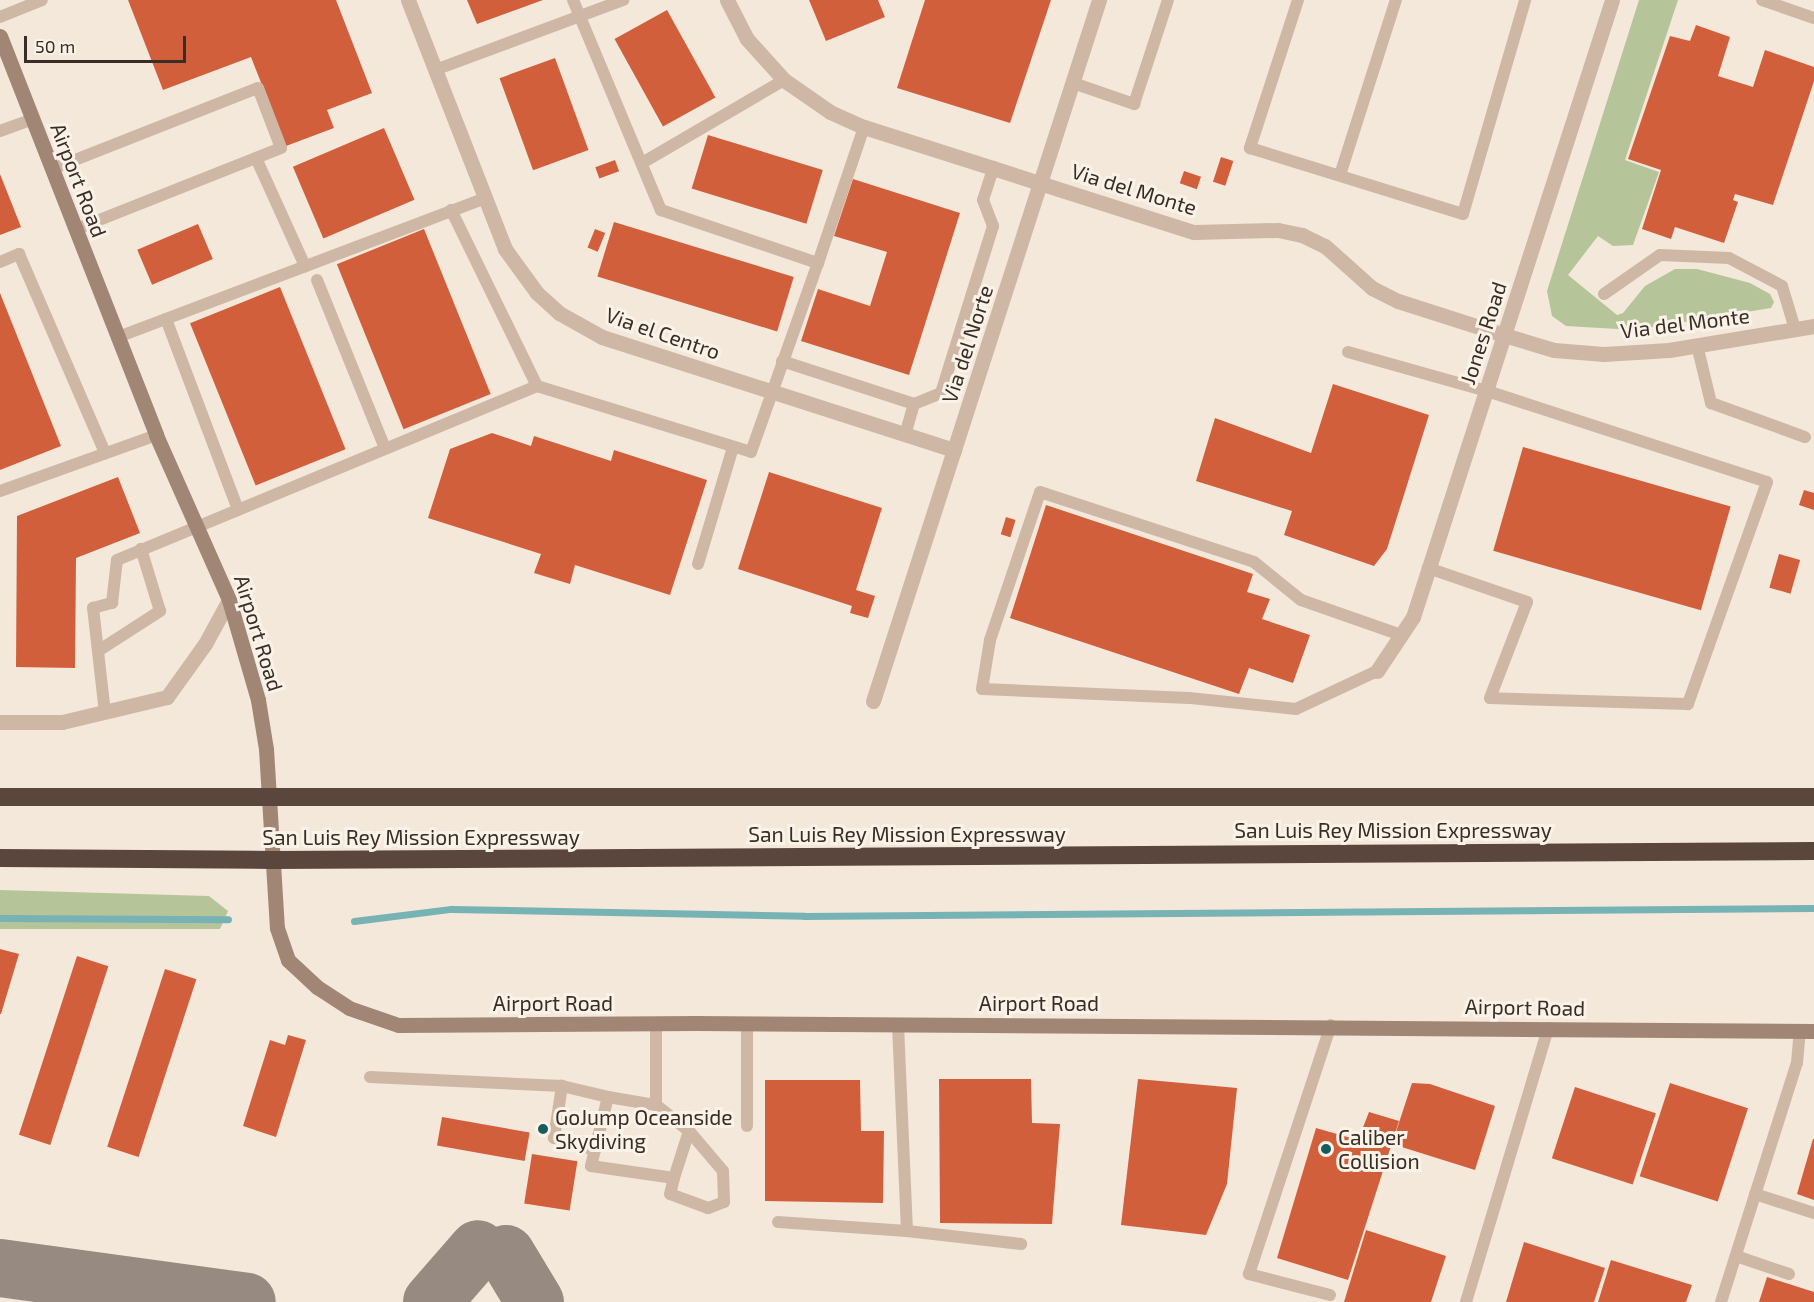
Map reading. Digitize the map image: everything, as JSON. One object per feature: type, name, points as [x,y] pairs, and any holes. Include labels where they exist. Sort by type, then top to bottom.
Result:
[{"type":"highway","name":"San Luis Rey Mission Expressway","points":[[0,797],[1814,797]]},
{"type":"highway","name":"San Luis Rey Mission Expressway","points":[[0,858],[272,860],[1814,851]]},
{"type":"street","name":"Via el Centro","points":[[408,0],[505,249],[537,293],[559,313],[602,337],[954,450]]},
{"type":"street","name":"Via del Monte","points":[[727,0],[747,39],[784,80],[830,112],[864,127],[1194,232],[1278,230],[1302,235],[1325,246],[1372,288],[1398,301],[1554,350],[1604,354],[1697,345],[1814,326]]},
{"type":"street","name":"Via del Norte","points":[[873,701],[1099,0]]},
{"type":"street","name":"Jones Road","points":[[1377,671],[1413,617],[1612,0]]},
{"type":"street","name":"Airport Road","points":[[0,36],[4,56],[33,119],[156,435],[229,600],[258,700],[271,797],[272,860],[277,928],[288,960],[317,987],[349,1008],[398,1025],[656,1023],[1331,1025],[1807,1031]]},
{"type":"street","points":[[0,722],[62,722],[167,697],[205,644],[229,600]]},
{"type":"lane","points":[[0,17],[42,0]]},
{"type":"lane","points":[[573,0],[661,210],[818,263]]},
{"type":"lane","points":[[435,70],[622,0]]},
{"type":"lane","points":[[1073,83],[1134,104],[1168,0]]},
{"type":"lane","points":[[1298,0],[1250,148],[1463,214],[1525,0]]},
{"type":"lane","points":[[1340,175],[1396,0]]},
{"type":"lane","points":[[1762,0],[1814,18]]},
{"type":"lane","points":[[642,163],[784,80]]},
{"type":"lane","points":[[52,169],[258,87],[281,148],[76,229]]},
{"type":"lane","points":[[0,131],[33,119]]},
{"type":"lane","points":[[105,713],[93,608],[112,603],[117,560],[385,448],[537,387],[752,452],[771,391],[818,263],[864,127]]},
{"type":"lane","points":[[256,158],[305,266]]},
{"type":"lane","points":[[782,361],[914,404],[941,393],[993,226],[983,200],[994,167]]},
{"type":"lane","points":[[118,337],[484,198]]},
{"type":"lane","points":[[451,210],[537,387]]},
{"type":"lane","points":[[0,262],[19,254],[105,453]]},
{"type":"lane","points":[[1604,294],[1660,255],[1729,258],[1782,286],[1795,329]]},
{"type":"lane","points":[[317,280],[385,448]]},
{"type":"lane","points":[[166,319],[238,510]]},
{"type":"lane","points":[[1697,345],[1711,403],[1805,437]]},
{"type":"lane","points":[[1348,352],[1487,391],[1767,482],[1688,704],[1490,698],[1527,602],[1428,568]]},
{"type":"lane","points":[[905,435],[914,404]]},
{"type":"lane","points":[[0,491],[156,435]]},
{"type":"lane","points":[[698,564],[733,447]]},
{"type":"lane","points":[[1377,671],[1296,709],[1189,698],[982,689],[990,640],[1040,492],[1254,562],[1301,600],[1401,635]]},
{"type":"lane","points":[[98,651],[160,610],[141,549]]},
{"type":"lane","points":[[656,1023],[656,1106]]},
{"type":"lane","points":[[747,1023],[747,1126]]},
{"type":"lane","points":[[898,1024],[907,1231]]},
{"type":"lane","points":[[1330,1295],[1249,1274],[1331,1025]]},
{"type":"lane","points":[[1466,1302],[1548,1028]]},
{"type":"lane","points":[[1721,1302],[1807,1031]]},
{"type":"lane","points":[[370,1077],[562,1086],[608,1098],[656,1106],[689,1131],[723,1171],[724,1202],[708,1208],[670,1194],[689,1131]]},
{"type":"lane","points":[[562,1086],[554,1138],[595,1150]]},
{"type":"lane","points":[[608,1098],[591,1166],[674,1178]]},
{"type":"lane","points":[[1755,1194],[1814,1213]]},
{"type":"lane","points":[[778,1222],[907,1231],[1021,1244]]},
{"type":"lane","points":[[1736,1256],[1789,1274]]},
{"type":"green space","points":[[1639,0],[1678,0],[1625,160],[1659,172],[1633,245],[1613,246],[1598,236],[1568,275],[1617,315],[1623,313],[1645,286],[1675,269],[1697,269],[1750,283],[1770,294],[1774,302],[1771,308],[1635,330],[1566,326],[1552,316],[1547,291]]},
{"type":"green space","points":[[0,890],[209,896],[228,911],[220,929],[0,929]]},
{"type":"building","points":[[128,0],[336,0],[372,93],[327,110],[334,128],[286,146],[251,57],[163,90]]},
{"type":"building","points":[[467,0],[543,0],[477,24]]},
{"type":"building","points":[[809,0],[878,0],[885,17],[826,41]]},
{"type":"building","points":[[925,0],[1051,0],[1010,123],[897,88]]},
{"type":"building","points":[[667,10],[715,97],[663,127],[615,39]]},
{"type":"building","points":[[1696,25],[1730,37],[1718,76],[1753,87],[1765,50],[1814,67],[1814,81],[1773,205],[1735,194],[1733,200],[1738,202],[1724,243],[1675,227],[1671,239],[1642,229],[1661,170],[1628,159],[1670,36],[1690,41]]},
{"type":"building","points":[[555,58],[589,150],[533,170],[500,78]]},
{"type":"building","points":[[384,128],[414,200],[323,238],[293,167]]},
{"type":"building","points":[[708,135],[823,170],[806,224],[692,189]]},
{"type":"building","points":[[1221,157],[1233,161],[1225,186],[1213,182]]},
{"type":"building","points":[[615,160],[619,171],[599,178],[595,167]]},
{"type":"building","points":[[1184,171],[1201,177],[1197,189],[1180,183]]},
{"type":"building","points":[[0,174],[21,227],[0,235]]},
{"type":"building","points":[[853,179],[960,213],[909,375],[801,341],[818,289],[870,306],[887,252],[834,236]]},
{"type":"building","points":[[614,222],[794,277],[777,331],[597,277]]},
{"type":"building","points":[[198,224],[213,259],[152,285],[137,250]]},
{"type":"building","points":[[424,229],[491,394],[404,429],[337,264]]},
{"type":"building","points":[[595,229],[605,233],[598,252],[588,248]]},
{"type":"building","points":[[280,287],[346,449],[256,486],[190,323]]},
{"type":"building","points":[[0,293],[61,446],[0,470]]},
{"type":"building","points":[[1333,384],[1429,415],[1387,549],[1374,566],[1284,535],[1292,511],[1196,481],[1215,418],[1311,453]]},
{"type":"building","points":[[492,433],[531,446],[534,436],[611,461],[614,450],[707,480],[670,595],[575,565],[570,584],[534,573],[541,554],[428,518],[450,449]]},
{"type":"building","points":[[1523,447],[1731,507],[1701,610],[1493,551]]},
{"type":"building","points":[[769,472],[882,508],[856,590],[875,596],[868,618],[850,613],[852,606],[738,569]]},
{"type":"building","points":[[118,477],[140,533],[76,558],[75,668],[16,667],[17,516]]},
{"type":"building","points":[[1804,490],[1814,493],[1814,510],[1799,505]]},
{"type":"building","points":[[1046,505],[1253,574],[1247,592],[1270,599],[1262,619],[1310,635],[1293,683],[1249,668],[1239,694],[1010,618]]},
{"type":"building","points":[[1006,517],[1016,520],[1010,537],[1001,534]]},
{"type":"building","points":[[1779,554],[1800,560],[1791,594],[1769,588]]},
{"type":"building","points":[[0,949],[19,954],[1,1014],[0,1014]]},
{"type":"building","points":[[77,956],[108,966],[50,1145],[19,1135]]},
{"type":"building","points":[[165,969],[196,979],[139,1157],[107,1147]]},
{"type":"building","points":[[288,1035],[306,1040],[276,1137],[243,1126],[270,1040],[285,1045]]},
{"type":"building","points":[[939,1079],[1031,1079],[1032,1123],[1060,1124],[1052,1224],[940,1223]]},
{"type":"building","points":[[1138,1079],[1237,1088],[1227,1184],[1206,1235],[1121,1225]]},
{"type":"building","points":[[765,1080],[860,1080],[861,1131],[884,1131],[883,1203],[765,1201]]},
{"type":"building","points":[[1412,1083],[1430,1084],[1495,1106],[1475,1170],[1392,1144]]},
{"type":"building","points":[[1670,1083],[1748,1108],[1718,1202],[1640,1176]]},
{"type":"building","points":[[1575,1087],[1656,1113],[1633,1185],[1552,1158]]},
{"type":"building","points":[[1369,1112],[1399,1121],[1348,1280],[1277,1258],[1316,1128],[1358,1140]]},
{"type":"building","points":[[442,1117],[530,1132],[525,1161],[437,1146]]},
{"type":"building","points":[[1814,1139],[1814,1200],[1797,1194]]},
{"type":"building","points":[[532,1154],[577,1161],[570,1211],[524,1203]]},
{"type":"building","points":[[1366,1230],[1446,1256],[1431,1302],[1344,1302]]},
{"type":"building","points":[[1524,1242],[1605,1268],[1594,1302],[1506,1302]]},
{"type":"building","points":[[1611,1260],[1692,1285],[1686,1302],[1598,1302]]},
{"type":"building","points":[[1767,1277],[1814,1292],[1814,1302],[1759,1302]]},
{"type":"waterway","points":[[354,921],[451,909],[804,916],[1814,908]]},
{"type":"waterway","points":[[0,918],[228,919]]},
{"type":"taxiway","points":[[432,1302],[478,1249]]},
{"type":"taxiway","points":[[506,1254],[535,1302]]},
{"type":"taxiway","points":[[0,1268],[247,1302]]},
{"type":"place","name":"GoJump Oceanside Skydiving","points":[[543,1129]]},
{"type":"place","name":"Caliber Collision","points":[[1326,1149]]}]
